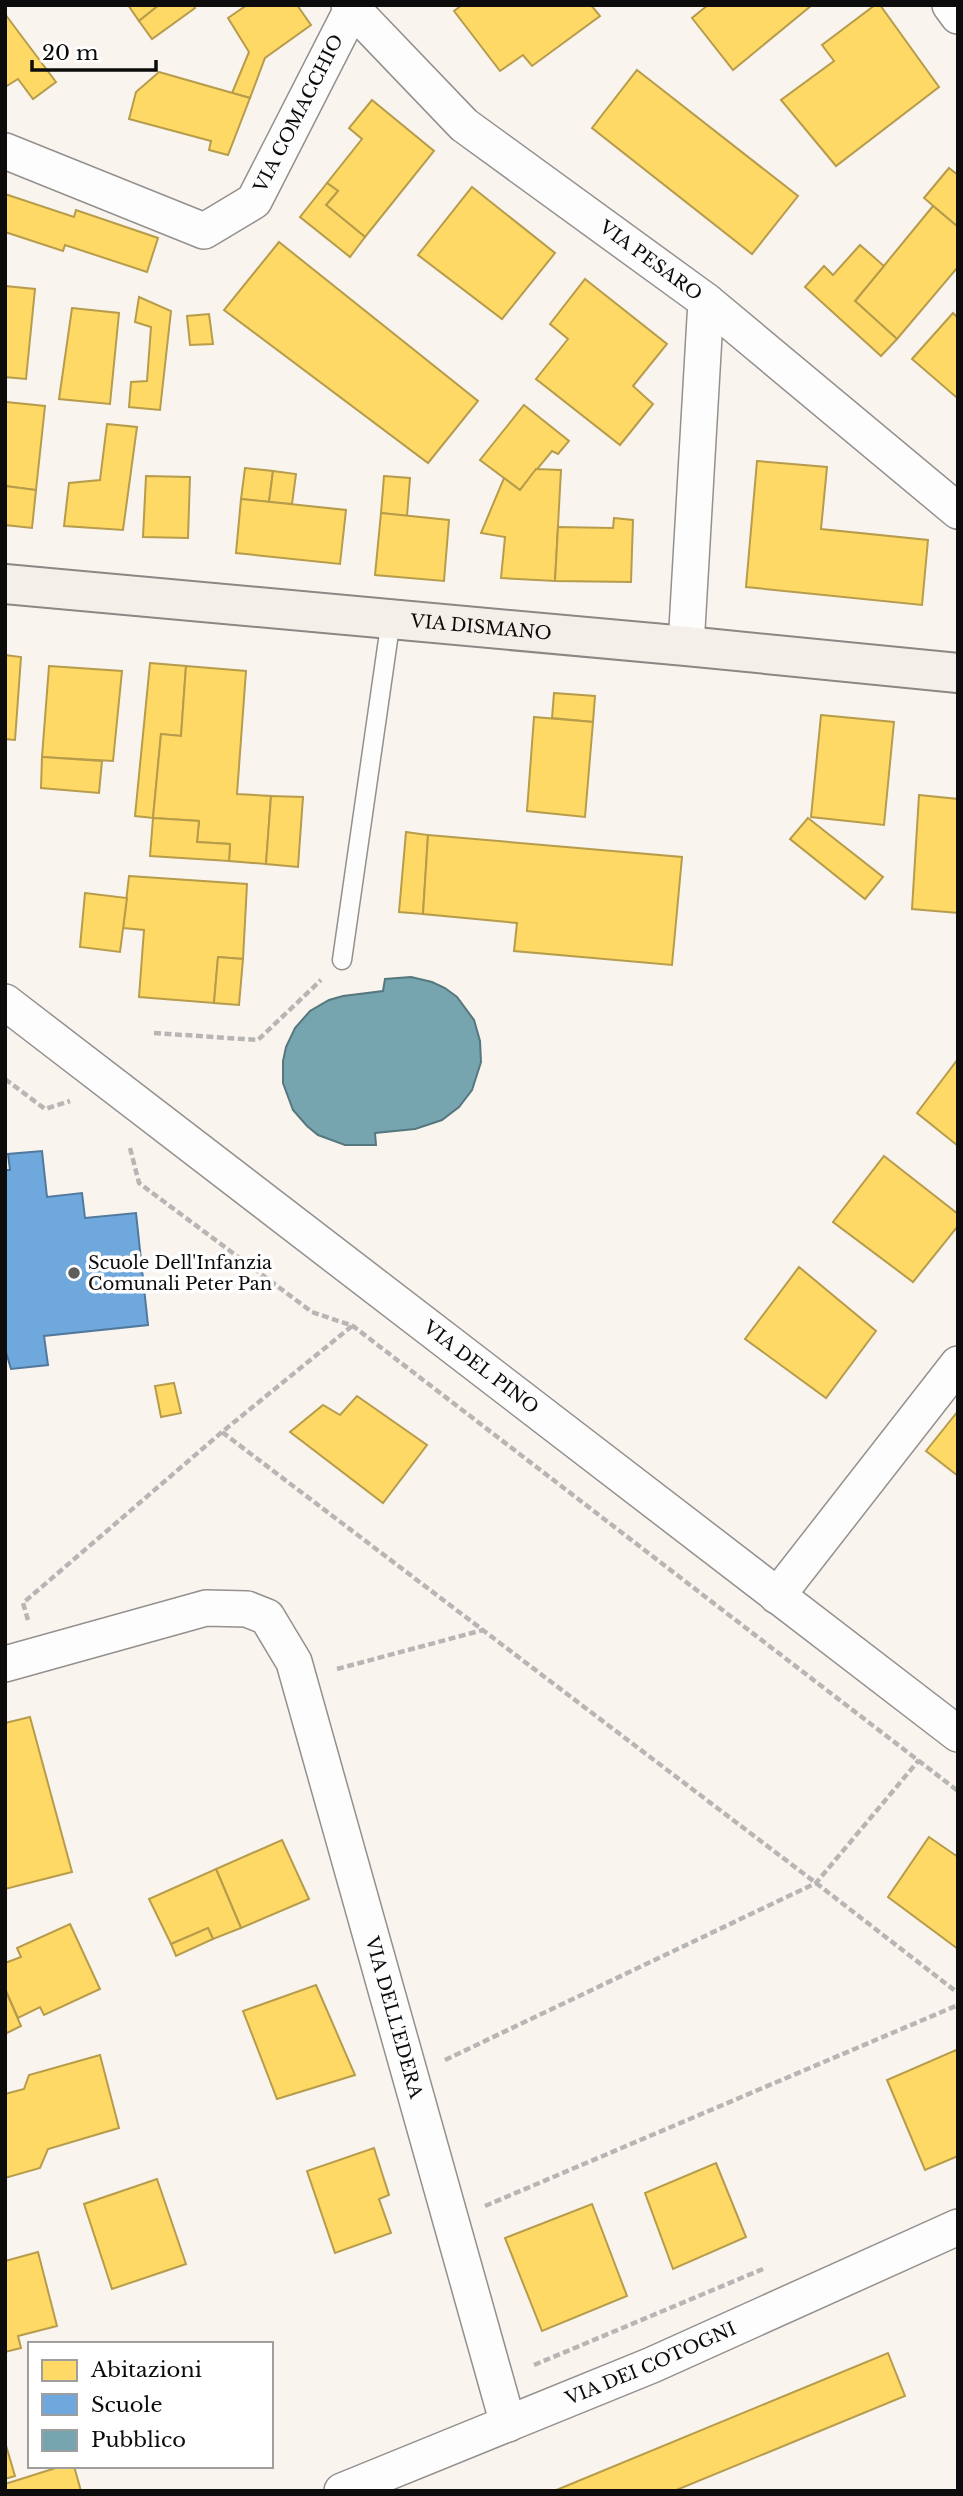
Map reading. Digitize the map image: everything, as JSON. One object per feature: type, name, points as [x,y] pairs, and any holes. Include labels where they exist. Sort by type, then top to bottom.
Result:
[{"type":"main road","name":"VIA DISMANO","points":[[5,584],[958,673]]},
{"type":"street","points":[[950,5],[958,16]]},
{"type":"street","name":"VIA COMACCHIO","points":[[5,151],[204,231],[254,201],[353,7]]},
{"type":"street","name":"VIA PESARO","points":[[353,7],[464,125],[706,301],[958,511]]},
{"type":"street","points":[[686,646],[706,301]]},
{"type":"street","name":"VIA DEL PINO","points":[[5,1002],[958,1734]]},
{"type":"street","points":[[777,1596],[958,1364]]},
{"type":"street","name":"VIA DELL'EDERA","points":[[21,1660],[206,1608],[247,1609],[267,1617],[294,1662],[508,2424]]},
{"type":"street","name":"VIA DEI COTOGNI","points":[[342,2491],[652,2365],[958,2227]]},
{"type":"lane","points":[[342,961],[391,619]]},
{"type":"path","points":[[154,1033],[258,1040],[342,961]]},
{"type":"path","points":[[5,1079],[45,1109],[83,1097]]},
{"type":"path","points":[[127,1135],[139,1183],[312,1312],[353,1326],[958,1791]]},
{"type":"path","points":[[21,1660],[23,1603],[222,1432],[353,1326]]},
{"type":"path","points":[[222,1432],[958,1993]]},
{"type":"path","points":[[299,1679],[483,1630]]},
{"type":"path","points":[[410,2077],[816,1883],[919,1760]]},
{"type":"path","points":[[450,2221],[958,2005]]},
{"type":"path","points":[[534,2365],[775,2264]]},
{"type":"building: Abitazioni","points":[[128,5],[159,5],[139,21]]},
{"type":"building: Abitazioni","points":[[159,5],[193,5],[195,8],[152,39],[139,21]]},
{"type":"building: Abitazioni","points":[[247,5],[297,5],[311,25],[265,58],[250,98],[232,93],[249,52],[228,18]]},
{"type":"building: Abitazioni","points":[[462,5],[591,5],[600,16],[532,66],[523,55],[500,71],[454,11]]},
{"type":"building: Abitazioni","points":[[708,5],[812,5],[733,70],[692,18]]},
{"type":"building: Abitazioni","points":[[875,5],[880,5],[939,87],[836,166],[781,100],[834,61],[822,45]]},
{"type":"building: Abitazioni","points":[[5,14],[56,82],[33,99],[18,79],[5,87]]},
{"type":"building: Abitazioni","points":[[637,70],[798,196],[752,254],[592,128]]},
{"type":"building: Abitazioni","points":[[159,72],[250,98],[228,155],[209,150],[211,141],[129,119],[136,92]]},
{"type":"building: Abitazioni","points":[[372,100],[434,151],[365,237],[326,205],[338,191],[327,183],[362,139],[349,128]]},
{"type":"building: Abitazioni","points":[[949,168],[958,175],[958,227],[924,198]]},
{"type":"building: Abitazioni","points":[[327,183],[338,191],[326,205],[365,237],[350,257],[300,217]]},
{"type":"building: Abitazioni","points":[[472,187],[555,253],[502,319],[418,255]]},
{"type":"building: Abitazioni","points":[[5,194],[74,217],[76,210],[158,238],[147,272],[65,245],[63,251],[5,232]]},
{"type":"building: Abitazioni","points":[[933,206],[958,227],[958,267],[897,339],[855,301]]},
{"type":"building: Abitazioni","points":[[279,242],[478,401],[428,463],[224,310]]},
{"type":"building: Abitazioni","points":[[860,245],[884,266],[855,301],[897,339],[881,356],[805,287],[824,266],[833,275]]},
{"type":"building: Abitazioni","points":[[585,279],[667,344],[633,386],[653,404],[620,445],[536,379],[568,339],[550,324]]},
{"type":"building: Abitazioni","points":[[5,286],[35,289],[26,379],[5,377]]},
{"type":"building: Abitazioni","points":[[139,297],[171,311],[160,410],[129,407],[131,382],[147,381],[151,327],[135,322]]},
{"type":"building: Abitazioni","points":[[72,308],[119,313],[110,404],[59,399]]},
{"type":"building: Abitazioni","points":[[953,313],[958,318],[956,397],[912,359]]},
{"type":"building: Abitazioni","points":[[209,314],[213,344],[190,345],[187,316]]},
{"type":"building: Abitazioni","points":[[6,402],[45,406],[36,490],[5,486]]},
{"type":"building: Abitazioni","points":[[524,405],[569,441],[558,454],[552,451],[520,490],[480,460]]},
{"type":"building: Abitazioni","points":[[107,424],[137,427],[123,530],[64,526],[69,483],[100,480]]},
{"type":"building: Abitazioni","points":[[757,461],[827,467],[821,529],[928,540],[922,605],[746,587]]},
{"type":"building: Abitazioni","points":[[245,468],[273,471],[269,502],[241,499]]},
{"type":"building: Abitazioni","points":[[536,469],[561,470],[555,581],[501,578],[505,537],[481,533],[504,478],[520,490]]},
{"type":"building: Abitazioni","points":[[273,471],[296,474],[292,504],[269,502]]},
{"type":"building: Abitazioni","points":[[146,476],[190,477],[188,538],[143,537]]},
{"type":"building: Abitazioni","points":[[384,476],[410,478],[407,516],[381,513]]},
{"type":"building: Abitazioni","points":[[5,486],[36,490],[32,528],[5,525]]},
{"type":"building: Abitazioni","points":[[241,499],[346,510],[340,564],[236,553]]},
{"type":"building: Abitazioni","points":[[381,513],[449,520],[444,581],[375,575]]},
{"type":"building: Abitazioni","points":[[614,518],[633,520],[631,582],[555,581],[558,527],[613,528]]},
{"type":"building: Abitazioni","points":[[5,655],[21,657],[15,740],[5,739]]},
{"type":"building: Abitazioni","points":[[150,663],[186,666],[181,736],[161,734],[153,818],[135,816]]},
{"type":"building: Abitazioni","points":[[49,666],[122,671],[113,761],[42,757]]},
{"type":"building: Abitazioni","points":[[186,666],[246,671],[237,794],[271,796],[266,864],[229,861],[230,844],[197,842],[199,821],[153,818],[161,734],[181,736]]},
{"type":"building: Abitazioni","points":[[554,693],[595,696],[593,722],[552,718]]},
{"type":"building: Abitazioni","points":[[821,715],[894,722],[884,825],[811,817]]},
{"type":"building: Abitazioni","points":[[534,717],[593,722],[585,817],[527,811]]},
{"type":"building: Abitazioni","points":[[42,757],[102,761],[99,793],[41,788]]},
{"type":"building: Abitazioni","points":[[919,795],[958,799],[958,913],[912,909]]},
{"type":"building: Abitazioni","points":[[271,796],[303,797],[298,867],[266,864]]},
{"type":"building: Abitazioni","points":[[153,818],[199,821],[197,842],[230,844],[229,861],[150,856]]},
{"type":"building: Abitazioni","points":[[808,818],[883,877],[865,899],[790,839]]},
{"type":"building: Abitazioni","points":[[406,832],[428,835],[423,914],[399,912]]},
{"type":"building: Abitazioni","points":[[428,835],[682,857],[672,965],[514,951],[517,923],[423,914]]},
{"type":"building: Abitazioni","points":[[129,876],[247,884],[243,959],[218,957],[214,1003],[139,997],[144,930],[123,928]]},
{"type":"building: Abitazioni","points":[[85,893],[127,898],[120,952],[80,947]]},
{"type":"building: Abitazioni","points":[[218,957],[243,959],[239,1005],[214,1003]]},
{"type":"building: Abitazioni","points":[[958,1059],[958,1146],[917,1113]]},
{"type":"building: Abitazioni","points":[[884,1156],[958,1214],[958,1226],[913,1282],[833,1222]]},
{"type":"building: Abitazioni","points":[[799,1267],[876,1331],[826,1398],[745,1339]]},
{"type":"building: Abitazioni","points":[[174,1383],[181,1413],[161,1417],[155,1386]]},
{"type":"building: Abitazioni","points":[[357,1396],[427,1445],[383,1503],[290,1432],[323,1405],[340,1415]]},
{"type":"building: Abitazioni","points":[[958,1411],[958,1476],[926,1451]]},
{"type":"building: Abitazioni","points":[[30,1717],[72,1872],[5,1889],[5,1723]]},
{"type":"building: Abitazioni","points":[[929,1837],[958,1857],[958,1949],[888,1897]]},
{"type":"building: Abitazioni","points":[[282,1840],[309,1899],[241,1928],[216,1869]]},
{"type":"building: Abitazioni","points":[[216,1869],[241,1928],[213,1939],[208,1928],[171,1944],[149,1899]]},
{"type":"building: Abitazioni","points":[[70,1924],[100,1989],[44,2015],[40,2007],[18,2018],[5,1989],[5,1963],[21,1957],[17,1948]]},
{"type":"building: Abitazioni","points":[[208,1928],[213,1939],[176,1956],[171,1944]]},
{"type":"building: Abitazioni","points":[[316,1985],[355,2075],[277,2099],[243,2011]]},
{"type":"building: Abitazioni","points":[[5,1989],[21,2026],[5,2034]]},
{"type":"building: Abitazioni","points":[[956,2050],[958,2156],[925,2170],[887,2080]]},
{"type":"building: Abitazioni","points":[[100,2055],[119,2128],[48,2149],[40,2168],[5,2178],[5,2094],[24,2089],[29,2075]]},
{"type":"building: Abitazioni","points":[[374,2148],[389,2195],[379,2199],[391,2233],[335,2253],[307,2171]]},
{"type":"building: Abitazioni","points":[[716,2163],[746,2237],[673,2269],[645,2193]]},
{"type":"building: Abitazioni","points":[[157,2179],[186,2264],[112,2289],[84,2204]]},
{"type":"building: Abitazioni","points":[[592,2204],[627,2296],[542,2331],[505,2238]]},
{"type":"building: Abitazioni","points":[[38,2252],[57,2326],[18,2336],[21,2348],[5,2352],[5,2261]]},
{"type":"building: Abitazioni","points":[[888,2353],[905,2396],[674,2491],[554,2491]]},
{"type":"building: Abitazioni","points":[[5,2442],[15,2476],[5,2479]]},
{"type":"building: Abitazioni","points":[[56,2468],[75,2468],[81,2491],[5,2491],[5,2484]]},
{"type":"building: Scuole","name":"Scuole Dell'Infanzia Comunali Peter Pan","points":[[42,1151],[47,1197],[82,1193],[85,1218],[136,1213],[148,1325],[44,1336],[48,1365],[11,1369],[5,1349],[5,1170],[10,1170],[8,1154]]},
{"type":"building: Pubblico","points":[[411,977],[445,988],[457,997],[474,1020],[480,1041],[481,1062],[472,1090],[459,1107],[442,1120],[415,1129],[375,1133],[376,1145],[345,1145],[318,1135],[293,1110],[283,1083],[286,1047],[295,1028],[310,1011],[329,1000],[383,991],[385,979]]},
{"type":"place","name":"Scuole Dell'Infanzia Comunali Peter Pan","points":[[74,1273]]}]
